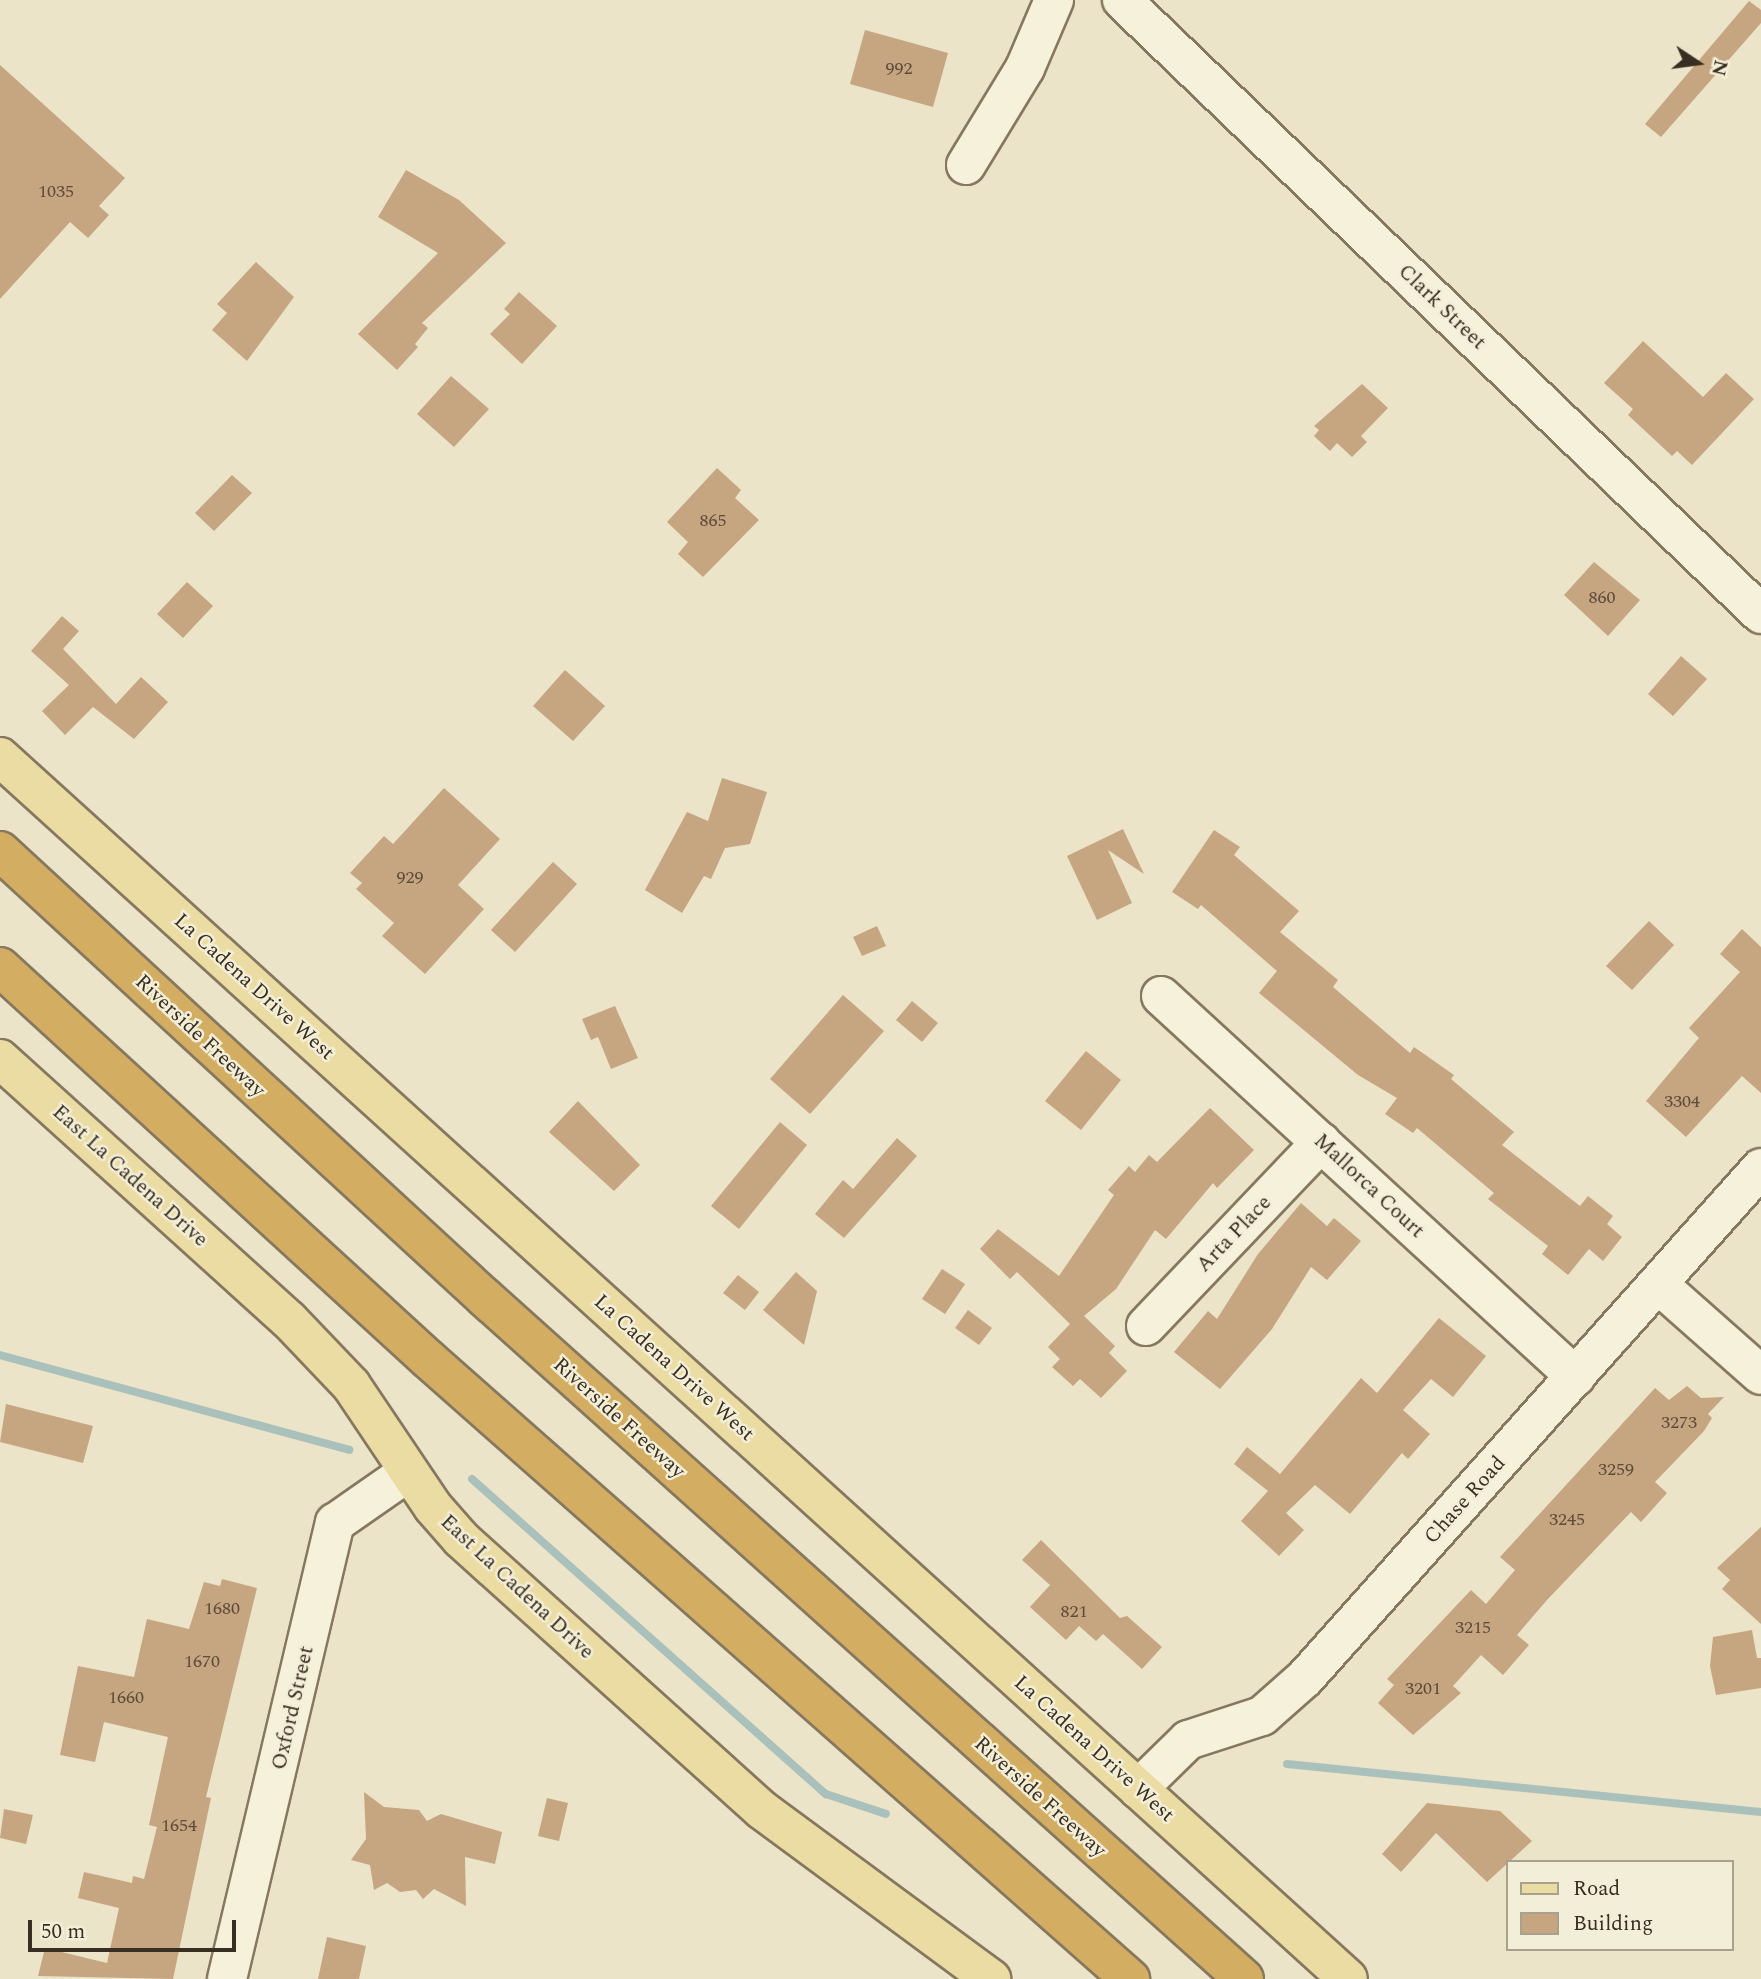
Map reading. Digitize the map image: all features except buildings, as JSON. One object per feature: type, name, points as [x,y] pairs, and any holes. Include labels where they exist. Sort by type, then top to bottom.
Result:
[{"type":"highway","name":"Riverside Freeway","points":[[0,851],[484,1297],[1244,1979]]},
{"type":"highway","points":[[0,967],[428,1359],[1130,1979]]},
{"type":"main road","name":"La Cadena Drive West","points":[[0,757],[1348,1979]]},
{"type":"main road","name":"East La Cadena Drive","points":[[0,1059],[289,1320],[351,1385],[408,1472],[461,1539],[762,1810],[991,1979]]},
{"type":"street","points":[[966,165],[1025,68],[1054,0]]},
{"type":"street","name":"Clark Street","points":[[1122,0],[1761,614]]},
{"type":"street","name":"Mallorca Court","points":[[1161,996],[1576,1377]]},
{"type":"street","name":"Arta Place","points":[[1146,1326],[1321,1142]]},
{"type":"street","name":"Chase Road","points":[[1138,1788],[1188,1740],[1262,1716],[1305,1678],[1761,1168]]},
{"type":"street","points":[[1658,1284],[1761,1375]]},
{"type":"street","name":"Oxford Street","points":[[227,1979],[335,1522],[408,1472]]},
{"type":"waterway","points":[[0,1355],[349,1450]]},
{"type":"waterway","points":[[472,1479],[826,1794],[886,1814]]},
{"type":"waterway","points":[[1287,1764],[1761,1812]]}]
